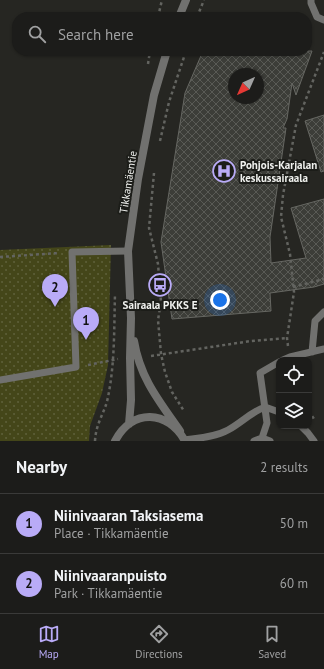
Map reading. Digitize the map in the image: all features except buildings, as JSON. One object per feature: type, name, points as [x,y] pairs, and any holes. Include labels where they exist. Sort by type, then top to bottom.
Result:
[{"type":"street","points":[[181,12],[186,0]]},
{"type":"street","name":"Tikkamäentie","points":[[128,424],[133,358],[128,251],[138,179],[154,95],[166,56]]},
{"type":"street","name":"Tikkamäentie","points":[[133,358],[146,382],[185,441]]},
{"type":"street","points":[[115,441],[119,433],[128,424],[142,418],[156,418],[169,422],[180,432]]},
{"type":"lane","points":[[311,0],[311,4],[317,17],[324,20]]},
{"type":"lane","points":[[0,380],[76,367],[72,252],[128,251]]},
{"type":"lane","points":[[312,352],[315,321],[324,312]]},
{"type":"lane","points":[[294,357],[324,349]]},
{"type":"lane","points":[[262,438],[267,423],[260,373],[276,364]]},
{"type":"lane","points":[[185,441],[226,431],[257,410],[265,407],[276,411]]},
{"type":"lane","points":[[304,429],[314,441]]},
{"type":"lane","points":[[254,441],[262,438],[270,441]]},
{"type":"path","points":[[159,12],[162,0]]},
{"type":"path","points":[[199,12],[204,0]]},
{"type":"path","points":[[287,357],[287,338],[294,287],[290,254],[282,217],[283,195],[296,126],[324,52]]},
{"type":"path","points":[[159,146],[169,102],[184,56]]},
{"type":"path","points":[[154,167],[149,228],[158,264],[161,302],[158,320],[161,354],[172,392],[187,416]]},
{"type":"path","points":[[0,257],[72,252]]},
{"type":"path","points":[[294,287],[324,279]]},
{"type":"path","points":[[76,367],[112,359],[133,358],[251,341],[287,338]]},
{"type":"green space","points":[[111,245],[108,365],[102,393],[90,426],[89,441],[0,441],[0,250]]},
{"type":"place","name":"Pohjois-Karjalan keskussairaala","points":[[224,171]]},
{"type":"place","name":"Sairaala PKKS E","points":[[160,285]]},
{"type":"place","name":"Niinivaaranpuisto","points":[[55,307]]},
{"type":"place","name":"Niinivaaran Taksiasema","points":[[86,340]]}]
